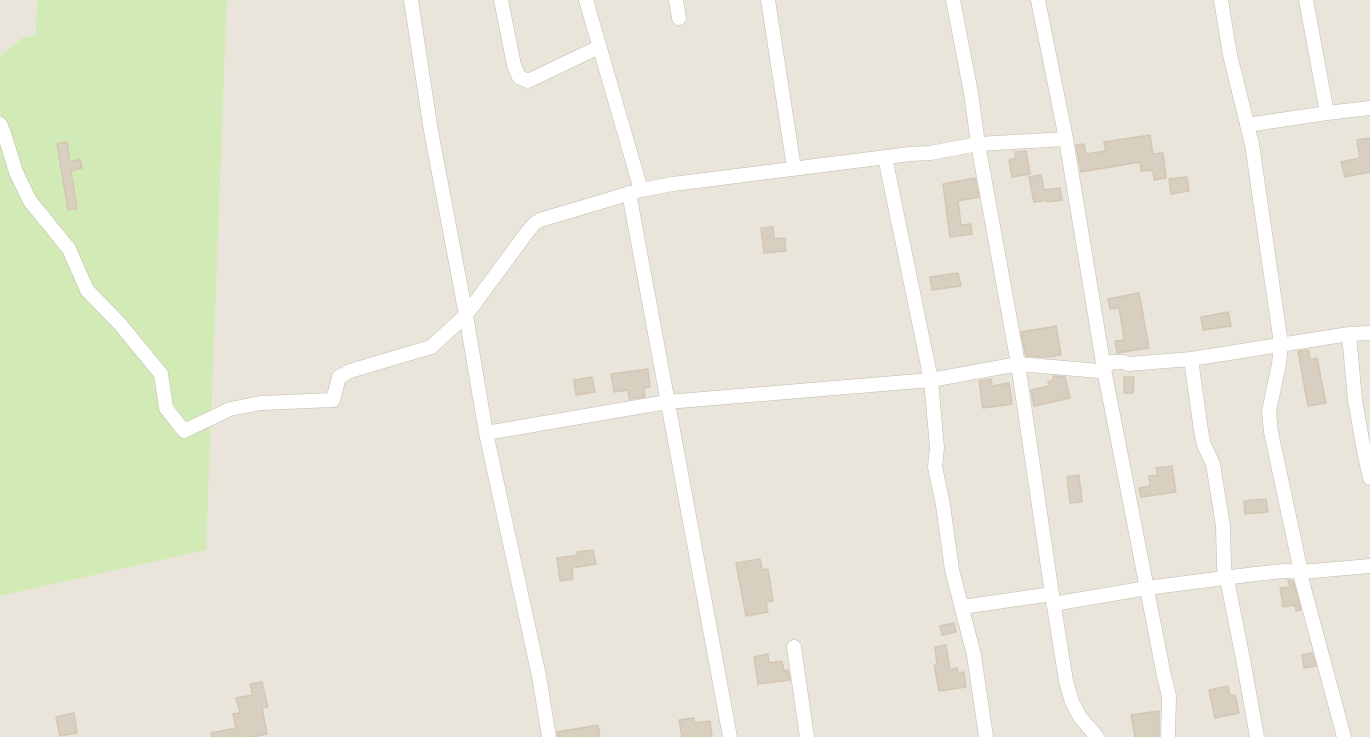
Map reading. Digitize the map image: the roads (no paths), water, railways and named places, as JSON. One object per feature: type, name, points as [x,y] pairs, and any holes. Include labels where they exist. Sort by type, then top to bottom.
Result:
[{"type":"street","points":[[411,0],[431,131],[486,433],[539,676],[549,737]]},
{"type":"street","points":[[501,0],[514,65],[519,77],[528,81],[599,47]]},
{"type":"street","points":[[586,0],[635,191],[668,402],[730,737]]},
{"type":"street","points":[[676,0],[679,18]]},
{"type":"street","points":[[768,0],[794,168]]},
{"type":"street","points":[[953,0],[1018,364],[1066,681],[1072,702],[1080,717],[1097,737]]},
{"type":"street","points":[[1038,0],[1066,139],[1104,369],[1169,696],[1168,737]]},
{"type":"street","points":[[1221,0],[1230,55],[1252,144],[1281,344],[1269,411],[1270,432],[1302,581],[1344,737]]},
{"type":"street","points":[[1306,0],[1327,113]]},
{"type":"street","points":[[1247,125],[1370,108]]},
{"type":"street","points":[[0,124],[16,172],[30,201],[69,249],[87,290],[120,324],[161,374],[166,408],[184,431],[230,409],[261,403],[333,400],[339,377],[350,371],[431,347],[466,315],[534,224],[540,220],[635,191],[673,184],[930,153],[978,144],[1066,139]]},
{"type":"street","points":[[885,157],[931,381],[937,448],[935,467],[952,570],[974,655],[986,737]]},
{"type":"street","points":[[486,433],[668,402],[931,381],[1018,364],[1099,371],[1112,362],[1129,364],[1191,359],[1349,334],[1370,333]]},
{"type":"street","points":[[1349,334],[1355,400],[1370,478]]},
{"type":"street","points":[[1191,359],[1201,431],[1215,472],[1223,526],[1224,568],[1257,737]]},
{"type":"street","points":[[962,607],[1052,599],[1284,571],[1301,572],[1370,566]]},
{"type":"street","points":[[794,647],[807,737]]}]
